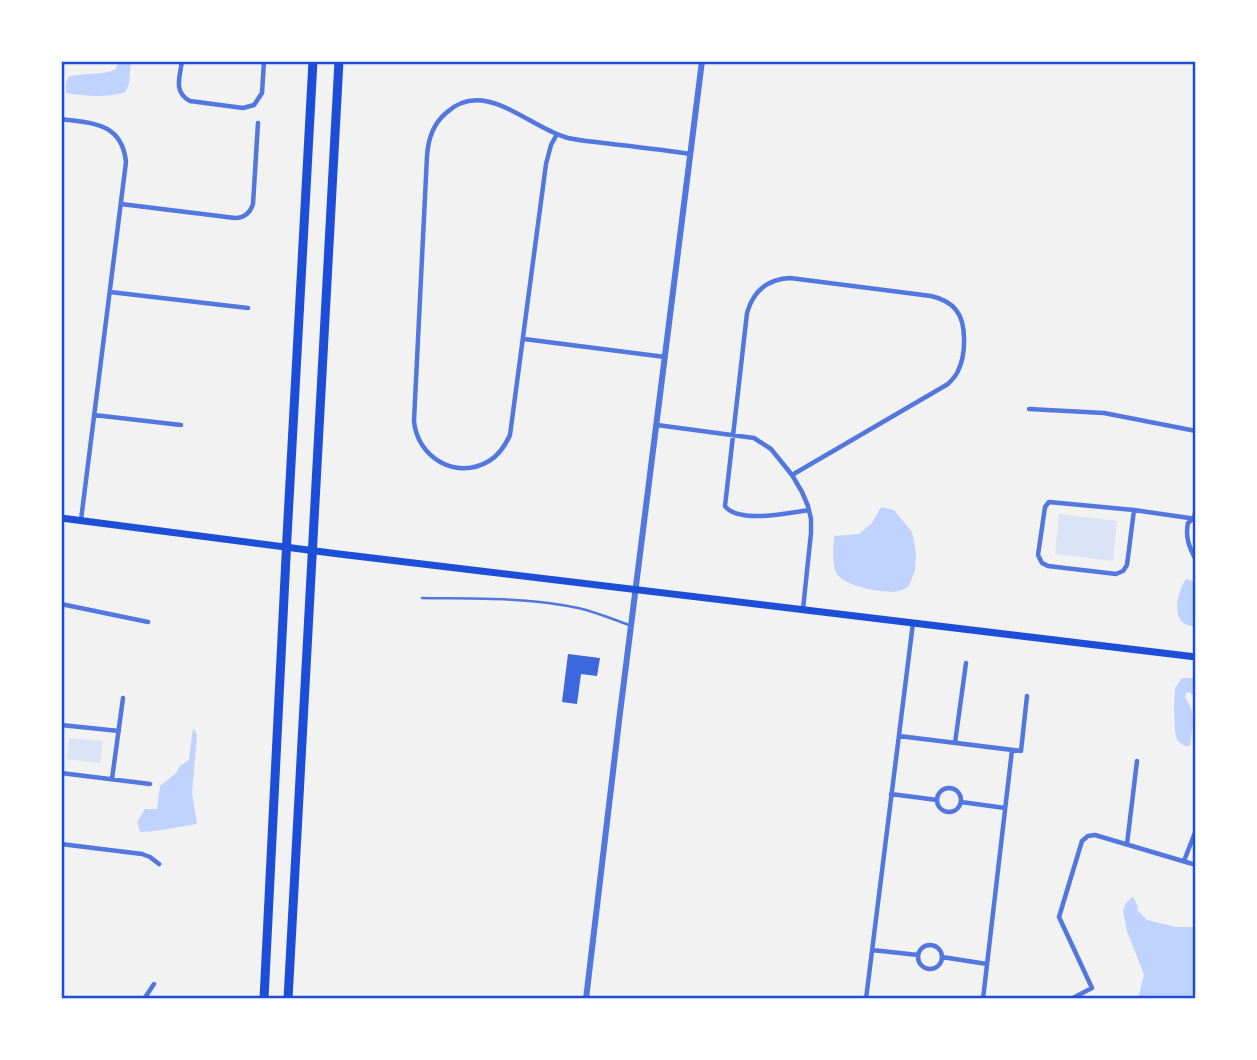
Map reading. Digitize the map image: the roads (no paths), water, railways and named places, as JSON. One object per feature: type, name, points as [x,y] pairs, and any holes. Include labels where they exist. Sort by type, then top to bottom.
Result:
[{"type":"highway","points":[[264,999],[313,61]]},
{"type":"highway","points":[[288,999],[338,61]]},
{"type":"main road","points":[[61,517],[339,554],[1196,657]]},
{"type":"street","points":[[182,61],[179,87],[182,96],[187,100],[243,108],[257,103],[262,93],[264,61]]},
{"type":"street","points":[[586,999],[702,61]]},
{"type":"street","points":[[557,134],[546,164],[512,427],[505,446],[497,456],[479,465],[463,468],[451,466],[426,451],[417,437],[414,421],[427,156],[430,138],[441,117],[451,108],[478,100],[499,104],[557,134],[576,139],[691,153]]},
{"type":"street","points":[[61,119],[107,128],[123,146],[126,158],[81,520]]},
{"type":"street","points":[[121,204],[235,218],[245,216],[253,204],[258,123]]},
{"type":"street","points":[[793,475],[948,384],[958,371],[963,351],[964,329],[958,312],[944,301],[931,296],[790,278],[767,284],[753,298],[747,313],[724,503],[733,513],[759,516],[809,510]]},
{"type":"street","points":[[110,292],[248,308]]},
{"type":"street","points":[[524,339],[666,357]]},
{"type":"street","points":[[1029,410],[1104,413],[1196,431]]},
{"type":"street","points":[[94,415],[181,425]]},
{"type":"street","points":[[657,425],[748,436],[773,451],[793,475],[809,510],[811,533],[803,609]]},
{"type":"street","points":[[1134,510],[1127,565],[1122,573],[1048,566],[1039,559],[1045,507],[1049,502],[1134,510],[1195,519]]},
{"type":"street","points":[[1195,519],[1196,508]]},
{"type":"street","points":[[1195,519],[1188,523],[1187,542],[1196,560]]},
{"type":"street","points":[[61,604],[148,622]]},
{"type":"street","points":[[866,999],[913,622]]},
{"type":"street","points":[[956,743],[966,663]]},
{"type":"street","points":[[899,736],[1021,751],[1027,696]]},
{"type":"street","points":[[112,779],[123,698]]},
{"type":"street","points":[[61,724],[119,731]]},
{"type":"street","points":[[983,999],[1012,750]]},
{"type":"street","points":[[1126,844],[1137,761]]},
{"type":"street","points":[[61,773],[150,784]]},
{"type":"street","points":[[950,788],[957,791],[961,802],[958,809],[950,813],[939,808],[937,800],[943,790],[950,788]]},
{"type":"street","points":[[891,793],[937,800]]},
{"type":"street","points":[[961,802],[1005,808]]},
{"type":"street","points":[[1184,861],[1196,830]]},
{"type":"street","points":[[1071,999],[1092,988],[1059,917],[1080,845],[1085,838],[1093,835],[1194,864]]},
{"type":"street","points":[[61,844],[139,853],[159,864]]},
{"type":"street","points":[[932,945],[939,948],[942,957],[938,966],[930,969],[920,963],[918,955],[925,946],[932,945]]},
{"type":"street","points":[[872,950],[918,955]]},
{"type":"street","points":[[942,957],[987,964]]},
{"type":"street","points":[[144,999],[154,984]]},
{"type":"lane","points":[[422,598],[512,600],[564,606],[586,610],[631,625]]},
{"type":"water","points":[[118,61],[131,61],[129,84],[125,92],[104,96],[66,93],[68,77],[111,71],[116,69]]},
{"type":"water","points":[[881,507],[894,510],[912,532],[916,553],[915,570],[909,586],[899,591],[876,590],[849,583],[837,574],[834,566],[834,536],[859,534],[872,523]]},
{"type":"water","points":[[1186,579],[1196,582],[1196,626],[1187,625],[1178,616],[1178,601]]},
{"type":"water","points":[[1182,678],[1196,679],[1196,696],[1189,692],[1185,697],[1192,715],[1190,746],[1184,746],[1177,740],[1175,731],[1175,688]]},
{"type":"water","points":[[193,728],[197,735],[192,793],[197,824],[140,832],[137,822],[145,809],[157,809],[160,786],[189,760]]},
{"type":"water","points":[[1133,896],[1138,911],[1147,920],[1176,927],[1196,928],[1196,999],[1138,999],[1144,975],[1127,931],[1123,911]]}]
